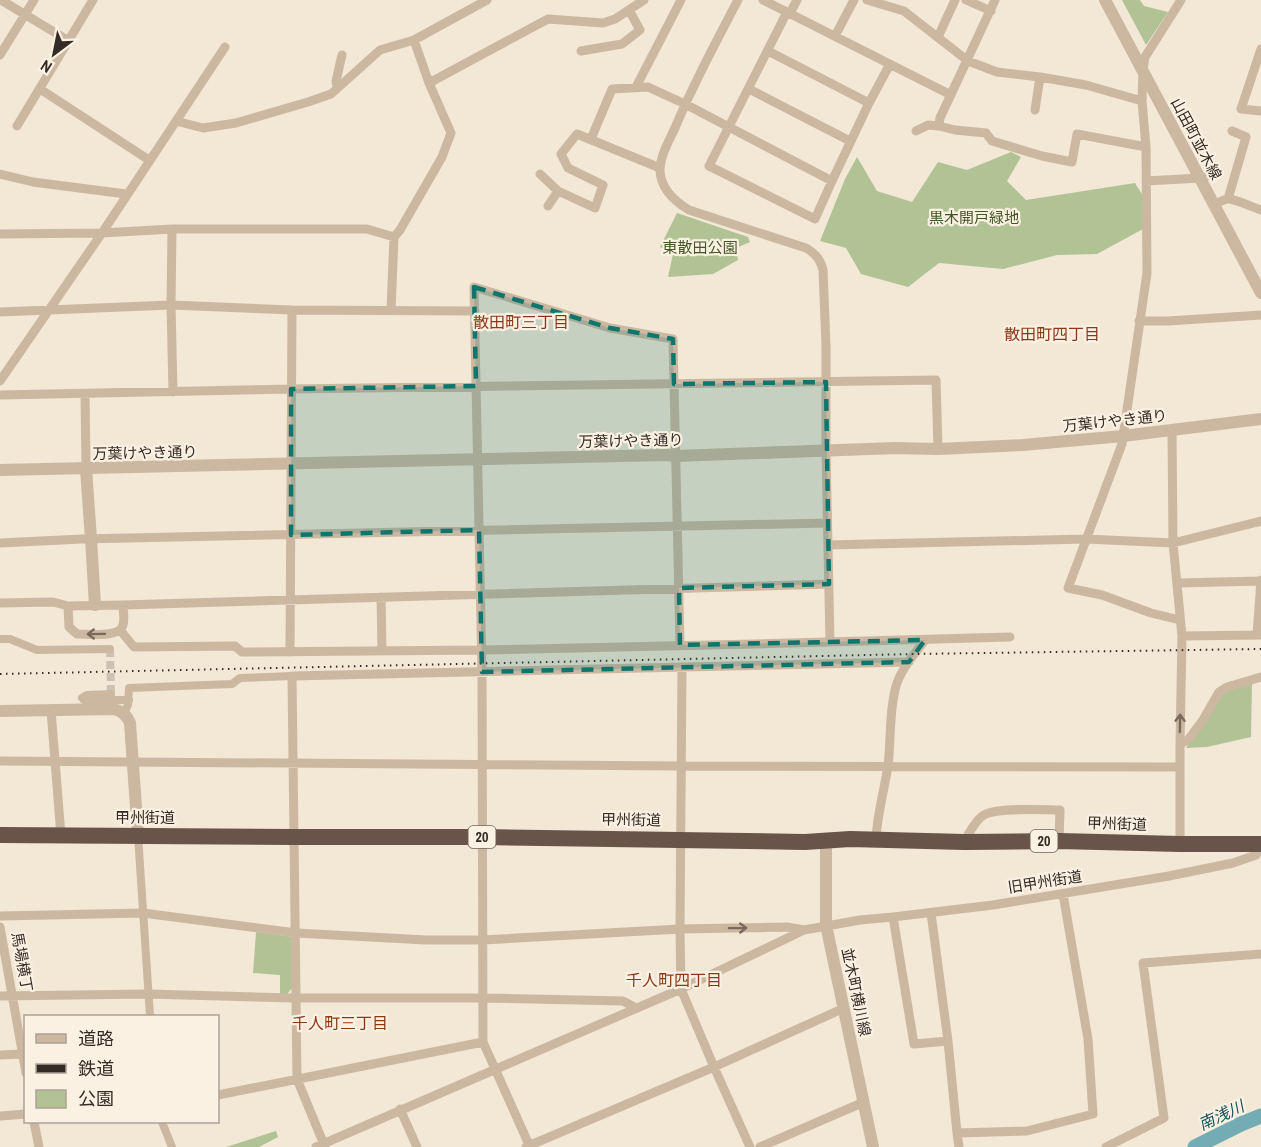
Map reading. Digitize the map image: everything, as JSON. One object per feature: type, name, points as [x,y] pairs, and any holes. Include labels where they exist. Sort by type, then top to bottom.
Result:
[{"type":"highway","name":"甲州街道","points":[[0,835],[483,837],[805,842],[1059,841],[1261,846]]},
{"type":"street","points":[[1,0],[69,41]]},
{"type":"street","points":[[0,55],[33,0]]},
{"type":"street","points":[[17,126],[93,0]]},
{"type":"street","points":[[176,121],[203,128],[236,123],[331,94],[380,50],[414,40],[487,0]]},
{"type":"street","points":[[429,82],[548,19],[603,23],[615,20],[644,0]]},
{"type":"street","points":[[636,87],[681,0]]},
{"type":"street","points":[[738,0],[685,104],[665,150],[660,168],[669,195],[689,210],[806,248],[816,254],[821,261],[824,270],[830,642]]},
{"type":"street","points":[[763,0],[951,95]]},
{"type":"street","points":[[797,0],[788,13],[709,166],[815,219],[850,141],[890,64]]},
{"type":"street","points":[[834,36],[854,0]]},
{"type":"street","points":[[938,37],[955,0]]},
{"type":"street","points":[[966,0],[990,11]]},
{"type":"street","points":[[939,126],[940,118],[995,0]]},
{"type":"street","name":"山田町並木線","points":[[1105,0],[1144,63]]},
{"type":"street","name":"山田町並木線","points":[[1114,0],[1144,63],[1204,177],[1221,202],[1261,278]]},
{"type":"street","points":[[1180,621],[1102,595],[1068,588],[1122,444],[1147,273],[1146,147],[1142,101],[1144,63],[1181,0]]},
{"type":"street","points":[[872,1],[904,11],[968,61],[997,72],[1086,85],[1142,101]]},
{"type":"street","points":[[581,51],[622,44],[640,30],[629,10]]},
{"type":"street","points":[[391,310],[394,237],[442,157],[451,133],[414,40]]},
{"type":"street","points":[[0,381],[102,233],[225,46]]},
{"type":"street","points":[[1261,49],[1241,109],[1261,111]]},
{"type":"street","points":[[768,51],[869,103]]},
{"type":"street","points":[[337,87],[336,81],[342,55]]},
{"type":"street","points":[[1034,110],[1040,77]]},
{"type":"street","points":[[591,139],[612,89],[648,87],[832,181]]},
{"type":"street","points":[[40,89],[149,160]]},
{"type":"street","points":[[749,89],[850,141]]},
{"type":"street","points":[[916,131],[928,125],[986,133],[992,141],[1042,156],[1072,162],[1077,134],[1146,147]]},
{"type":"street","points":[[1221,202],[1246,137],[1232,131]]},
{"type":"street","points":[[540,174],[558,191],[595,208],[603,185],[568,168],[561,154],[577,134],[660,168]]},
{"type":"street","points":[[0,174],[33,182],[126,194]]},
{"type":"street","points":[[1146,181],[1204,177]]},
{"type":"street","points":[[548,207],[558,191]]},
{"type":"street","points":[[1221,202],[1233,199],[1261,210]]},
{"type":"street","name":"山田町並木線","points":[[1221,202],[1261,293]]},
{"type":"street","points":[[0,234],[102,233],[172,229],[367,229],[394,237]]},
{"type":"street","points":[[172,229],[173,392]]},
{"type":"street","points":[[680,645],[673,339],[610,328],[474,287],[482,650],[483,1042],[528,1147],[844,1008]]},
{"type":"street","points":[[0,312],[171,304],[292,310],[475,311]]},
{"type":"street","points":[[290,652],[292,310]]},
{"type":"street","points":[[1139,321],[1261,315]]},
{"type":"street","points":[[0,395],[936,380],[938,449]]},
{"type":"street","points":[[85,394],[86,469],[95,605]]},
{"type":"street","name":"万葉けやき通り","points":[[0,470],[676,456],[896,448],[938,449],[1023,445],[1123,436],[1261,419]]},
{"type":"street","points":[[1172,431],[1173,543],[1182,636],[1180,844]]},
{"type":"street","points":[[828,545],[1086,539],[1173,543],[1261,521]]},
{"type":"street","points":[[0,543],[827,523]]},
{"type":"street","points":[[1178,583],[1261,580],[1259,635],[1182,636]]},
{"type":"street","points":[[0,603],[53,602],[68,606],[123,605],[829,584]]},
{"type":"street","points":[[381,597],[382,650]]},
{"type":"street","points":[[68,606],[69,627],[77,634],[114,634],[123,626],[123,605]]},
{"type":"street","points":[[120,630],[134,647],[235,646],[242,652],[482,650],[1010,637]]},
{"type":"street","points":[[0,639],[10,639],[37,650],[110,649]]},
{"type":"street","points":[[876,840],[876,828],[888,766],[894,693],[898,679],[925,640]]},
{"type":"street","points":[[124,713],[129,700],[129,688],[232,684],[240,678],[909,662]]},
{"type":"street","points":[[682,668],[681,988],[750,1147]]},
{"type":"street","points":[[292,676],[297,1079],[322,1146],[400,1109],[681,988],[804,930]]},
{"type":"street","points":[[1180,744],[1188,740],[1219,692],[1227,687],[1261,677]]},
{"type":"street","points":[[111,694],[87,695],[82,698],[84,700],[129,700]]},
{"type":"street","points":[[0,711],[114,709],[128,717],[150,1015]]},
{"type":"street","points":[[51,710],[61,836]]},
{"type":"street","points":[[0,761],[1180,767]]},
{"type":"street","points":[[963,842],[984,815],[1023,810],[1060,810],[1059,841]]},
{"type":"street","name":"並木町横川線","points":[[826,841],[826,925],[873,1147]]},
{"type":"street","name":"旧甲州街道","points":[[804,930],[860,920],[931,913],[1063,894],[1169,876],[1233,863],[1256,855],[1261,846]]},
{"type":"street","points":[[957,1132],[1027,1131],[1093,1114],[1088,1039],[1063,894]]},
{"type":"street","points":[[0,916],[143,913],[296,933],[426,940],[483,940],[680,929],[787,927],[804,930]]},
{"type":"street","points":[[931,913],[959,1147]]},
{"type":"street","points":[[893,917],[914,1044],[948,1041]]},
{"type":"street","name":"馬場横丁","points":[[0,927],[24,1064]]},
{"type":"street","points":[[1106,1147],[1164,1118],[1143,963],[1261,954]]},
{"type":"street","points":[[0,996],[148,994],[295,998],[484,998],[623,1001],[636,1008]]},
{"type":"street","points":[[219,1095],[483,1042]]},
{"type":"street","points":[[0,1055],[22,1054]]},
{"type":"street","points":[[759,1147],[864,1102]]},
{"type":"street","points":[[400,1109],[417,1147]]},
{"type":"street","points":[[0,1116],[24,1114]]},
{"type":"street","points":[[34,1123],[39,1147]]},
{"type":"street","points":[[162,1123],[172,1147]]},
{"type":"highlighted area","points":[[474,287],[610,328],[673,339],[674,384],[826,382],[829,584],[679,588],[680,645],[925,640],[909,662],[482,672],[479,530],[291,535],[291,389],[476,386]]},
{"type":"green space","points":[[1122,0],[1140,0],[1144,6],[1168,12],[1146,45]]},
{"type":"green space","name":"黒木開戸緑地","points":[[1011,152],[1021,157],[1007,181],[1026,200],[1135,183],[1145,199],[1143,229],[1097,254],[1057,255],[1003,269],[939,263],[908,287],[861,274],[846,248],[820,241],[845,179],[857,157],[877,191],[912,202],[938,162],[967,170]]},
{"type":"green space","name":"東散田公園","points":[[677,213],[748,237],[750,242],[736,248],[738,260],[713,274],[668,277],[673,254],[660,247]]},
{"type":"green space","points":[[1252,683],[1251,737],[1207,747],[1186,748],[1222,695],[1230,689]]},
{"type":"green space","points":[[256,932],[293,937],[292,988],[287,994],[280,994],[280,975],[253,973]]},
{"type":"green space","points":[[276,1131],[278,1137],[259,1147],[226,1147]]},
{"type":"waterway","name":"南浅川","points":[[1195,1147],[1261,1116]]},
{"type":"tunnel","points":[[110,649],[111,694]]},
{"type":"railway","points":[[0,674],[914,654],[1261,649]]},
{"type":"district","name":"散田町三丁目","points":[[521,322]]},
{"type":"district","name":"散田町四丁目","points":[[1052,334]]},
{"type":"district","name":"千人町四丁目","points":[[674,980]]},
{"type":"district","name":"千人町三丁目","points":[[340,1023]]}]
